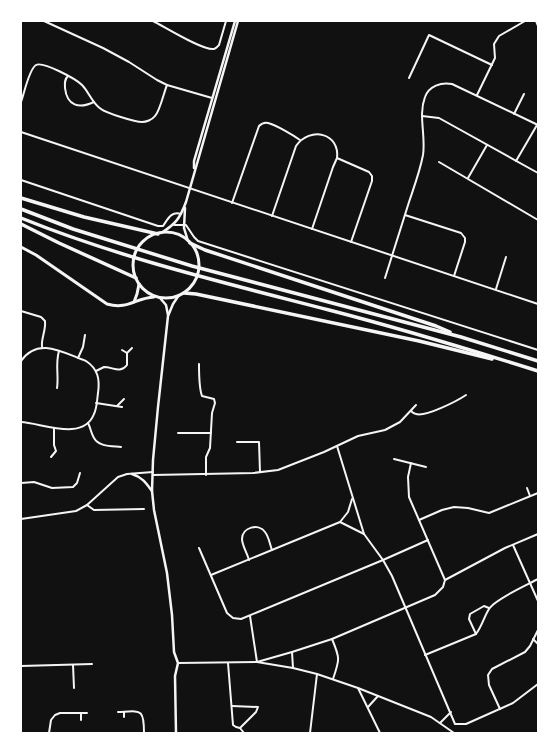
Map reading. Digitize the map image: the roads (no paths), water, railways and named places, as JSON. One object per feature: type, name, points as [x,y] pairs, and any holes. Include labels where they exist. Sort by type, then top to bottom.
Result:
[{"type":"highway","points":[[21,198],[84,217],[160,233]]},
{"type":"highway","points":[[21,209],[73,229],[192,266],[461,336],[538,361]]},
{"type":"highway","points":[[21,218],[109,249],[184,272],[416,333],[538,371]]},
{"type":"highway","points":[[21,224],[136,278]]},
{"type":"highway","points":[[189,242],[212,252],[436,326],[461,336]]},
{"type":"highway","points":[[184,293],[196,294],[419,340],[538,371]]},
{"type":"main road","points":[[160,233],[178,235],[189,242],[195,251],[198,260],[197,270],[192,284],[179,296],[160,298],[147,292],[139,284],[136,278],[133,265],[135,252],[142,243],[160,233]]},
{"type":"main road","points":[[21,247],[36,255],[107,304],[113,306],[124,306],[156,296]]},
{"type":"main road","points":[[133,302],[137,294],[139,284]]},
{"type":"street","points":[[44,21],[103,48],[167,85],[214,99]]},
{"type":"street","points":[[153,21],[198,45],[211,49],[219,45],[226,21]]},
{"type":"street","points":[[174,225],[182,214],[190,189],[235,21]]},
{"type":"street","points":[[214,99],[238,21]]},
{"type":"street","points":[[477,95],[495,58],[494,44],[499,36],[525,21]]},
{"type":"street","points":[[536,21],[538,26]]},
{"type":"street","points":[[409,78],[429,35],[492,64]]},
{"type":"street","points":[[21,102],[32,70],[36,65],[43,64],[68,76],[82,85],[101,110],[133,121],[142,122],[151,120],[157,115],[167,85]]},
{"type":"street","points":[[68,76],[65,82],[66,97],[70,102],[81,106],[94,102]]},
{"type":"street","points":[[385,278],[419,171],[424,148],[422,108],[425,96],[429,91],[438,85],[452,84],[537,125],[516,161]]},
{"type":"street","points":[[514,114],[524,94]]},
{"type":"street","points":[[422,116],[439,118],[538,173]]},
{"type":"street","points":[[232,203],[259,126],[263,123],[267,123],[293,135],[300,140]]},
{"type":"street","points":[[21,132],[496,289],[537,304],[538,300]]},
{"type":"street","points":[[272,216],[296,146],[300,140],[308,135],[323,135],[330,139],[338,151],[337,158],[312,229]]},
{"type":"street","points":[[468,178],[487,145]]},
{"type":"street","points":[[337,158],[369,172],[372,176],[372,181],[352,242]]},
{"type":"street","points":[[439,162],[538,220]]},
{"type":"street","points":[[21,180],[158,226],[163,226],[172,214],[182,214]]},
{"type":"street","points":[[182,214],[184,231],[189,242]]},
{"type":"street","points":[[405,215],[461,233],[464,236],[465,242],[454,276]]},
{"type":"street","points":[[160,233],[174,225],[184,224],[188,226],[198,241],[538,350]]},
{"type":"street","points":[[496,289],[506,257]]},
{"type":"street","points":[[168,316],[173,304],[179,296]]},
{"type":"street","points":[[160,298],[167,309],[168,316],[153,460],[152,491],[154,510],[167,573],[172,615],[174,652],[178,664],[175,676],[176,733]]},
{"type":"street","points":[[21,311],[41,317],[45,321],[42,347]]},
{"type":"street","points":[[78,358],[83,346],[84,335]]},
{"type":"street","points":[[21,361],[24,356],[31,351],[42,347],[48,347],[90,364],[96,371],[99,384],[94,414],[88,423],[77,429],[54,428],[21,422]]},
{"type":"street","points":[[127,353],[132,348]]},
{"type":"street","points":[[122,350],[127,353]]},
{"type":"street","points":[[57,388],[57,358],[59,351]]},
{"type":"street","points":[[96,371],[104,367],[117,370],[125,368],[128,361],[127,353]]},
{"type":"street","points":[[200,364],[200,391],[202,396],[205,398],[214,398],[210,448],[206,457],[206,475]]},
{"type":"street","points":[[411,411],[416,414],[422,414],[452,404],[466,396]]},
{"type":"street","points":[[117,406],[124,398]]},
{"type":"street","points":[[96,403],[122,407]]},
{"type":"street","points":[[21,519],[76,511],[87,505],[118,477],[132,474],[206,475],[278,470],[358,436],[385,430],[400,422],[416,405]]},
{"type":"street","points":[[88,423],[95,440],[98,443],[121,447]]},
{"type":"street","points":[[51,457],[56,451],[54,445],[54,428]]},
{"type":"street","points":[[178,433],[211,433]]},
{"type":"street","points":[[236,442],[259,442],[260,472]]},
{"type":"street","points":[[178,664],[257,662],[317,674],[358,688],[431,717],[453,733],[456,724],[392,576],[383,560],[364,534],[352,499],[337,446]]},
{"type":"street","points":[[394,459],[426,467]]},
{"type":"street","points":[[257,662],[332,639],[435,595],[443,587],[445,580],[409,497],[408,477],[411,463]]},
{"type":"street","points":[[21,483],[34,482],[52,488],[73,487],[77,483],[80,473]]},
{"type":"street","points":[[132,474],[138,475],[152,491]]},
{"type":"street","points":[[527,488],[530,496]]},
{"type":"street","points":[[419,520],[442,510],[454,507],[468,508],[489,513],[538,493]]},
{"type":"street","points":[[211,576],[340,522],[348,512],[352,499]]},
{"type":"street","points":[[87,505],[94,510],[144,509]]},
{"type":"street","points":[[340,522],[364,534]]},
{"type":"street","points":[[249,560],[242,540],[242,534],[246,530],[255,527],[261,528],[266,532],[272,550]]},
{"type":"street","points":[[445,580],[513,545],[538,534]]},
{"type":"street","points":[[199,548],[227,613],[233,618],[241,619],[428,540]]},
{"type":"street","points":[[513,545],[538,601]]},
{"type":"street","points":[[425,655],[476,634],[480,629],[489,608],[505,596],[538,579]]},
{"type":"street","points":[[476,634],[469,619],[470,614],[484,606],[489,608]]},
{"type":"street","points":[[250,616],[257,662]]},
{"type":"street","points":[[500,709],[489,685],[488,675],[492,669],[525,652],[530,646],[538,630]]},
{"type":"street","points":[[332,639],[339,656],[333,679]]},
{"type":"street","points":[[533,639],[538,644]]},
{"type":"street","points":[[292,652],[293,668]]},
{"type":"street","points":[[228,663],[233,725],[240,728],[244,733]]},
{"type":"street","points":[[21,666],[92,664]]},
{"type":"street","points":[[73,665],[74,688]]},
{"type":"street","points":[[310,733],[317,674]]},
{"type":"street","points":[[456,724],[466,724],[513,703],[538,684]]},
{"type":"street","points":[[358,688],[380,733]]},
{"type":"street","points":[[368,708],[378,696]]},
{"type":"street","points":[[232,706],[258,707],[256,712],[240,728]]},
{"type":"street","points":[[118,712],[138,711],[142,713],[144,717],[144,733]]},
{"type":"street","points":[[124,712],[124,717]]},
{"type":"street","points":[[440,723],[451,712]]},
{"type":"street","points":[[49,733],[51,720],[55,715],[60,713],[87,713]]},
{"type":"street","points":[[81,713],[82,720]]}]
